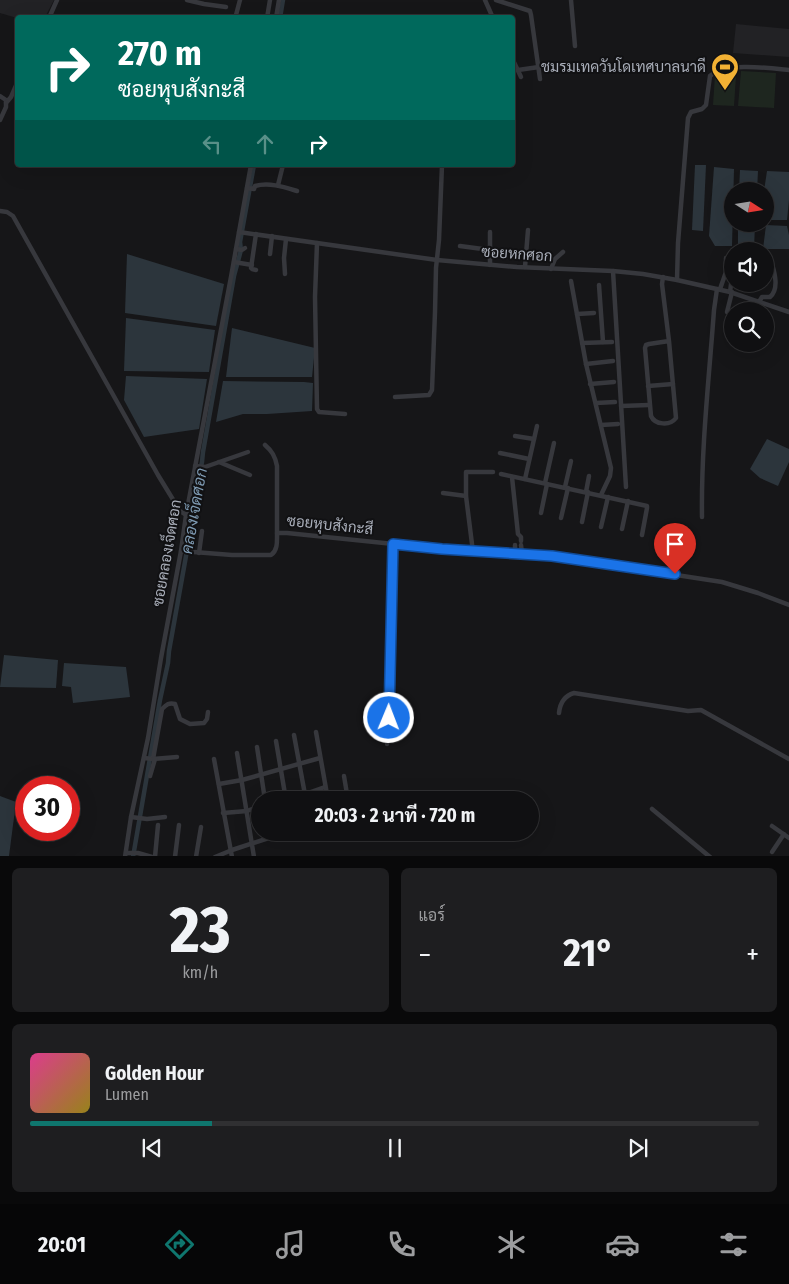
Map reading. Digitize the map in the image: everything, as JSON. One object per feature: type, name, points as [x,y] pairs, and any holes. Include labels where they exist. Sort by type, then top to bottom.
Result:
[{"type":"street","points":[[50,15],[57,0]]},
{"type":"street","points":[[190,0],[226,8]]},
{"type":"street","points":[[212,6],[214,0]]},
{"type":"street","points":[[236,15],[240,0]]},
{"type":"street","points":[[268,15],[270,0]]},
{"type":"street","points":[[277,15],[280,0]]},
{"type":"street","points":[[485,0],[492,15]]},
{"type":"street","points":[[496,0],[530,11],[540,79]]},
{"type":"street","points":[[571,0],[575,46]]},
{"type":"street","points":[[515,64],[521,77]]},
{"type":"street","points":[[518,70],[539,67]]},
{"type":"street","points":[[677,280],[678,243],[688,118],[691,112],[702,109],[706,105],[710,76],[714,72],[735,67],[789,70]]},
{"type":"street","points":[[0,120],[6,103],[15,88]]},
{"type":"street","points":[[0,96],[6,100],[6,103]]},
{"type":"street","name":"ซอยคลองเจ็ดศอก","points":[[127,854],[133,817],[150,759],[154,705],[184,552],[186,515],[198,467],[240,249],[239,232],[249,188],[251,167]]},
{"type":"street","points":[[278,185],[282,167]]},
{"type":"street","points":[[395,397],[431,393],[442,167]]},
{"type":"street","points":[[249,188],[254,189],[258,184],[278,185],[297,191]]},
{"type":"street","points":[[0,210],[13,216],[158,475],[180,511],[186,515]]},
{"type":"street","points":[[525,268],[528,230]]},
{"type":"street","name":"ซอยหกศอก","points":[[239,232],[256,238],[286,242],[317,243],[436,264],[490,265],[613,275],[644,274],[662,281],[677,280],[759,302]]},
{"type":"street","points":[[490,232],[490,265]]},
{"type":"street","points":[[256,238],[252,265],[252,269],[256,270]]},
{"type":"street","points":[[270,254],[272,240]]},
{"type":"street","points":[[285,274],[286,242]]},
{"type":"street","points":[[317,243],[315,297],[317,409],[319,412],[345,414]]},
{"type":"street","points":[[460,246],[490,250]]},
{"type":"street","points":[[551,269],[555,259],[563,252]]},
{"type":"street","points":[[237,263],[252,265]]},
{"type":"street","points":[[774,272],[776,279],[774,289]]},
{"type":"street","points":[[613,275],[626,487]]},
{"type":"street","points":[[702,518],[703,462],[717,291],[724,276]]},
{"type":"street","points":[[571,280],[590,384],[611,473],[601,495]]},
{"type":"street","points":[[662,281],[669,341],[676,418],[673,422],[660,423],[654,422],[650,416],[645,348],[649,344],[669,341]]},
{"type":"street","points":[[599,284],[603,342]]},
{"type":"street","points":[[729,302],[731,292]]},
{"type":"street","points":[[759,302],[763,297],[770,297],[773,292]]},
{"type":"street","name":"ซอยหกศอก","points":[[774,307],[789,312]]},
{"type":"street","points":[[577,314],[594,313]]},
{"type":"street","points":[[582,343],[612,342]]},
{"type":"street","points":[[586,364],[613,361]]},
{"type":"street","points":[[590,384],[614,382]]},
{"type":"street","points":[[648,386],[673,384]]},
{"type":"street","points":[[596,403],[615,402]]},
{"type":"street","points":[[621,406],[649,405]]},
{"type":"street","points":[[600,424],[618,424]]},
{"type":"street","points":[[525,479],[537,426]]},
{"type":"street","points":[[515,436],[534,439]]},
{"type":"street","points":[[542,513],[554,443]]},
{"type":"street","points":[[265,445],[272,451],[277,466],[277,532]]},
{"type":"street","points":[[198,467],[248,452]]},
{"type":"street","points":[[500,453],[529,460]]},
{"type":"street","points":[[561,518],[571,461]]},
{"type":"street","points":[[219,462],[250,475]]},
{"type":"street","points":[[473,552],[466,496],[466,472],[493,472]]},
{"type":"street","points":[[500,474],[648,506],[642,535]]},
{"type":"street","points":[[512,476],[518,534],[515,554]]},
{"type":"street","points":[[582,522],[589,476]]},
{"type":"street","points":[[443,493],[466,496]]},
{"type":"street","points":[[601,526],[608,497]]},
{"type":"street","points":[[622,529],[628,501]]},
{"type":"street","points":[[199,553],[202,531]]},
{"type":"street","name":"ซอยหุบสังกะสี","points":[[184,552],[271,555],[275,552],[277,532],[393,547],[522,554],[572,559],[722,582],[789,605]]},
{"type":"street","points":[[518,543],[522,554]]},
{"type":"street","points":[[387,744],[393,547]]},
{"type":"street","points":[[559,713],[562,701],[567,695],[574,693],[688,711],[700,710],[789,759]]},
{"type":"street","points":[[150,776],[150,759],[163,707],[166,704],[174,704],[180,719],[190,724],[204,723],[208,712]]},
{"type":"street","points":[[154,705],[163,707]]},
{"type":"street","points":[[316,732],[326,791]]},
{"type":"street","points":[[294,735],[304,791]]},
{"type":"street","points":[[276,740],[285,791]]},
{"type":"street","points":[[257,747],[264,791]]},
{"type":"street","points":[[237,753],[254,856]]},
{"type":"street","points":[[150,759],[177,758]]},
{"type":"street","points":[[214,758],[232,856]]},
{"type":"street","points":[[218,784],[242,780],[320,758]]},
{"type":"street","points":[[344,776],[346,791]]},
{"type":"street","points":[[314,791],[325,787]]},
{"type":"street","points":[[223,814],[251,809]]},
{"type":"street","points":[[652,809],[710,856]]},
{"type":"street","points":[[133,817],[147,819],[165,817]]},
{"type":"street","points":[[127,854],[138,853],[154,856],[158,825]]},
{"type":"street","points":[[175,856],[179,825]]},
{"type":"street","points":[[772,826],[789,838]]},
{"type":"street","points":[[196,856],[201,827]]},
{"type":"street","points":[[772,852],[784,834]]},
{"type":"street","points":[[215,856],[258,841]]},
{"type":"shaded area","points":[[0,0],[54,0],[46,15],[15,15],[15,17],[0,13]]},
{"type":"shaded area","points":[[736,24],[789,29],[789,57],[733,53]]},
{"type":"shaded area","points":[[741,71],[776,73],[774,108],[738,106]]},
{"type":"shaded area","name":"ชมรมเทควันโดเทศบาลนาดี","points":[[715,75],[736,76],[734,106],[713,105]]},
{"type":"shaded area","points":[[695,165],[706,165],[703,231],[692,230]]},
{"type":"shaded area","points":[[714,167],[734,169],[734,182],[724,182],[724,232],[732,232],[732,242],[724,242],[724,246],[715,246],[709,236]]},
{"type":"shaded area","points":[[740,170],[758,171],[757,182],[739,182]]},
{"type":"shaded area","points":[[767,171],[789,172],[787,220],[774,220],[774,182],[765,182]]},
{"type":"shaded area","points":[[774,225],[787,226],[789,249],[774,249],[774,242],[764,242],[765,232],[774,232]]},
{"type":"shaded area","points":[[738,232],[755,232],[754,242],[738,242]]},
{"type":"shaded area","points":[[127,254],[224,284],[216,326],[125,313]]},
{"type":"shaded area","points":[[126,318],[215,330],[209,372],[124,371]]},
{"type":"shaded area","points":[[232,328],[315,348],[312,377],[226,377]]},
{"type":"shaded area","points":[[126,376],[207,379],[199,429],[144,437],[124,400]]},
{"type":"shaded area","points":[[223,381],[313,383],[312,411],[243,414],[216,422]]},
{"type":"shaded area","points":[[767,439],[789,449],[789,462],[778,486],[760,478],[750,469]]},
{"type":"shaded area","points":[[4,655],[58,660],[56,688],[0,687]]},
{"type":"shaded area","points":[[64,663],[126,667],[130,697],[73,703],[71,687],[62,686]]},
{"type":"shaded area","points":[[0,796],[15,802],[15,810],[9,856],[0,856]]},
{"type":"waterway","name":"คลองเจ็ดศอก","points":[[280,15],[283,0]]},
{"type":"waterway","name":"คลองเจ็ดศอก","points":[[133,856],[234,276],[241,250],[240,242],[254,167]]},
{"type":"place","name":"ชมรมเทควันโดเทศบาลนาดี","points":[[725,91]]},
{"type":"route","points":[[389,718],[393,544],[552,556],[675,574]]}]
